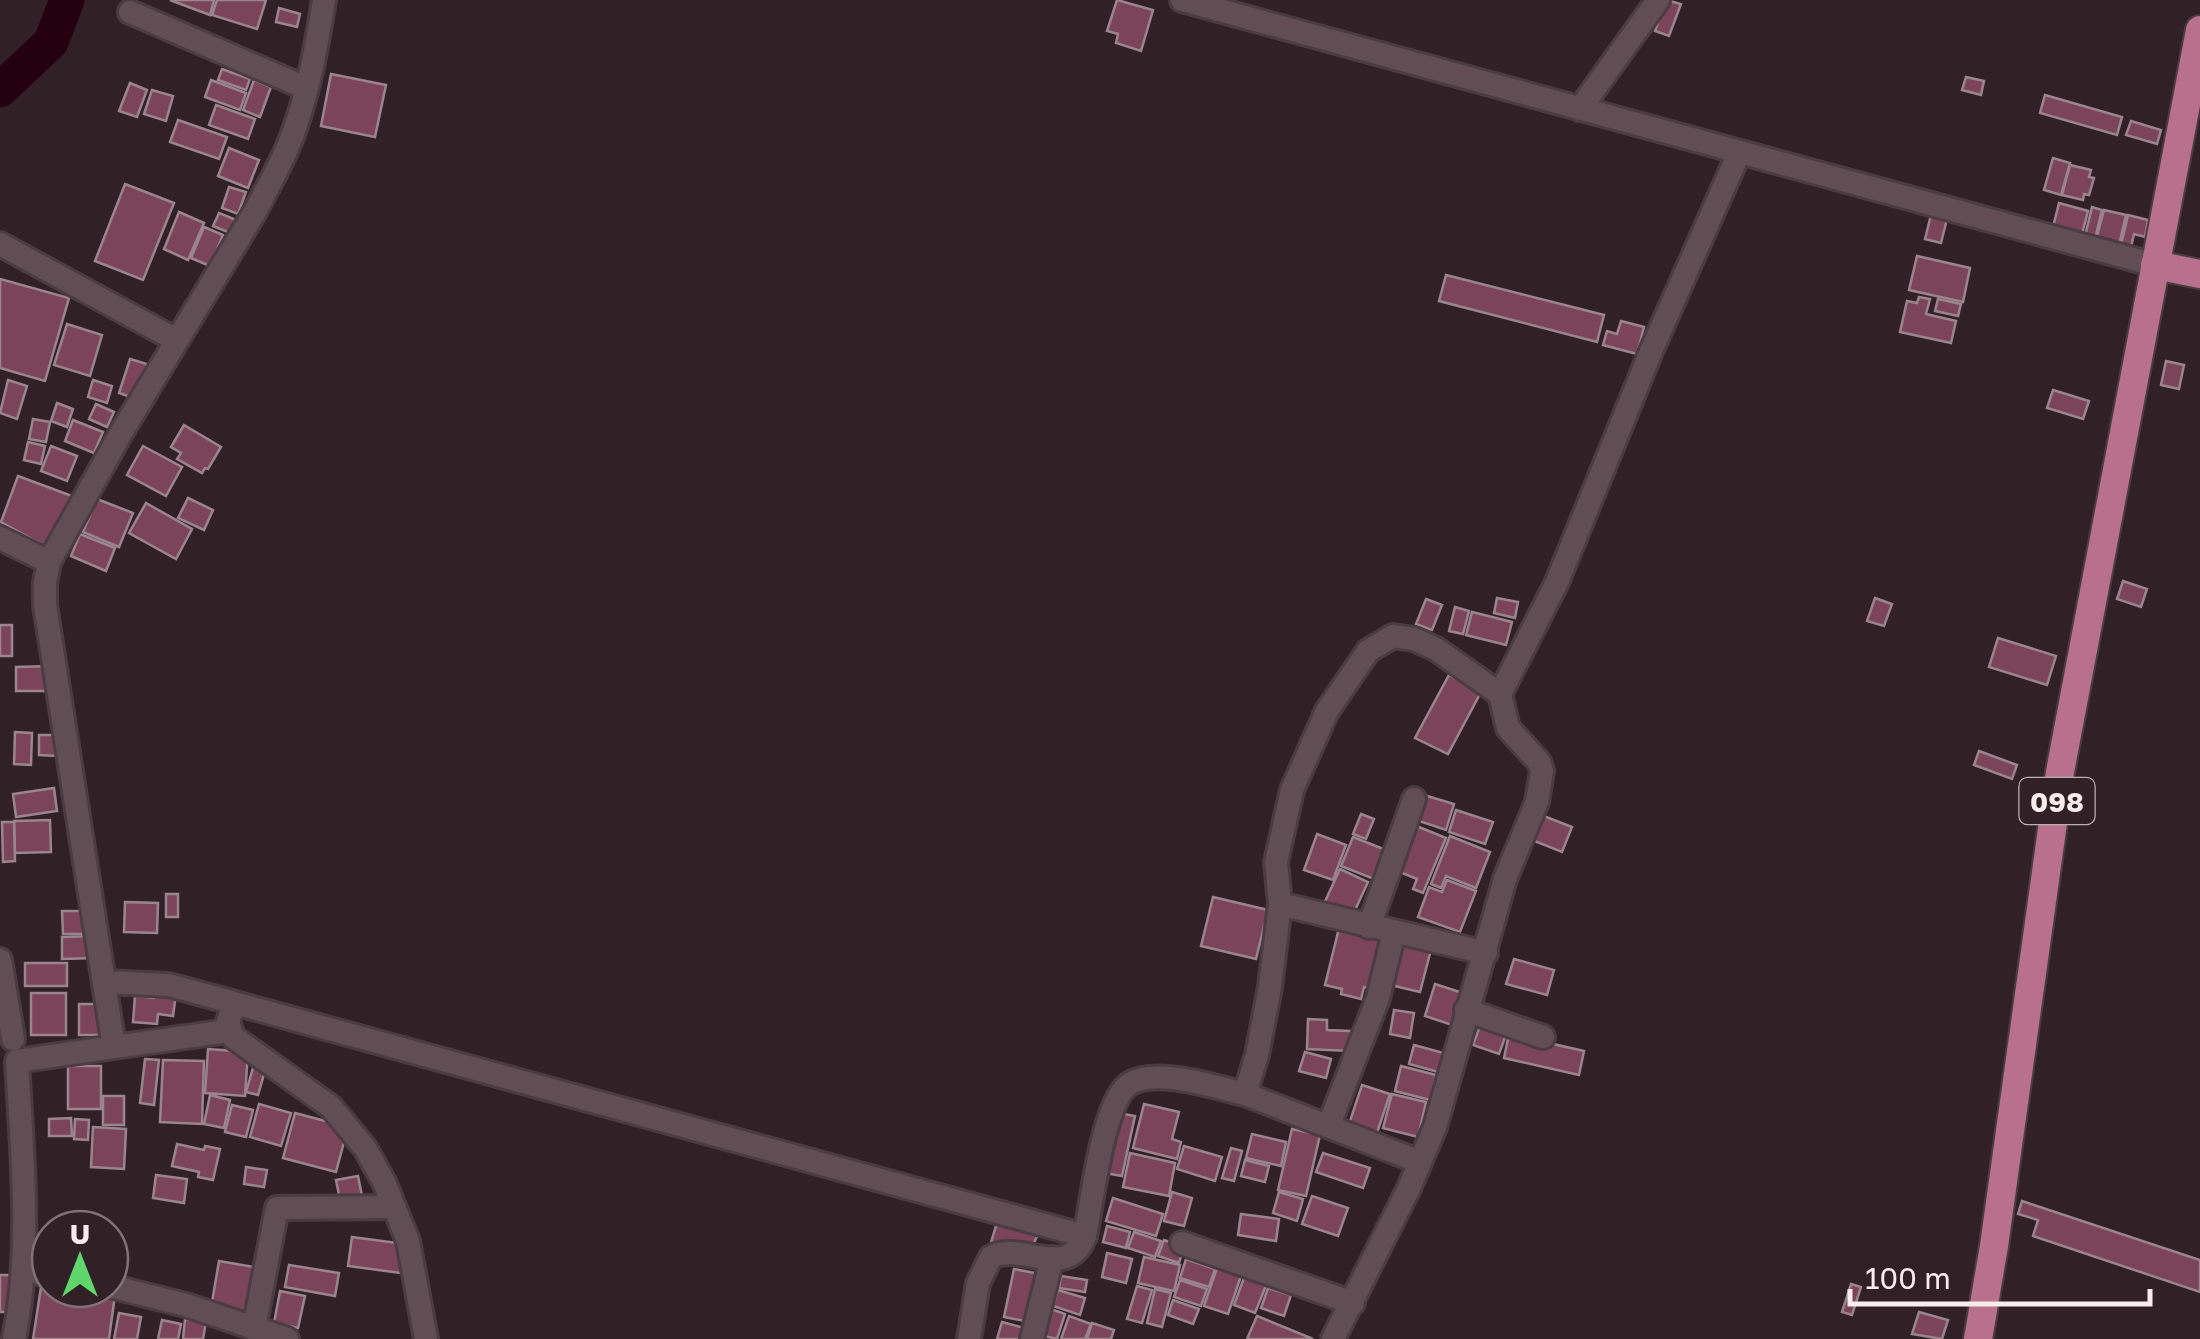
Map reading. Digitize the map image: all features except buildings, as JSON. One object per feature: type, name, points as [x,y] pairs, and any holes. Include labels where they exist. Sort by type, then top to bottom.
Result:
[{"type":"main road","name":"098","points":[[1978,1339],[2060,772],[2200,30]]},
{"type":"main road","points":[[2155,265],[2200,274]]},
{"type":"street","points":[[114,1047],[44,583],[49,562],[176,340],[256,210],[293,134],[324,0]]},
{"type":"street","points":[[1182,0],[2155,265]]},
{"type":"street","points":[[1580,109],[1658,0]]},
{"type":"street","points":[[130,12],[306,88]]},
{"type":"street","points":[[1333,1339],[1435,1127],[1505,879],[1537,802],[1542,771],[1539,762],[1508,728],[1500,694],[1557,582],[1652,349],[1739,153]]},
{"type":"street","points":[[0,244],[176,340]]},
{"type":"street","points":[[0,538],[49,562]]},
{"type":"street","points":[[1245,1094],[1257,1056],[1270,987],[1280,904],[1276,862],[1292,790],[1327,711],[1374,645],[1393,636],[1414,639],[1462,666],[1500,694]]},
{"type":"street","points":[[1369,927],[1414,799]]},
{"type":"street","points":[[1280,904],[1486,953]]},
{"type":"street","points":[[1329,1126],[1378,998],[1394,932]]},
{"type":"street","points":[[0,960],[25,1222],[14,1339]]},
{"type":"street","points":[[104,982],[168,985],[1085,1236]]},
{"type":"street","points":[[234,1004],[228,1018],[229,1030],[246,1048],[330,1108],[350,1128],[384,1182],[414,1261],[426,1339]]},
{"type":"street","points":[[1466,1010],[1544,1036]]},
{"type":"street","points":[[10,1046],[114,1047],[229,1030]]},
{"type":"street","points":[[969,1339],[978,1283],[991,1257],[1006,1253],[1072,1256],[1085,1236],[1111,1111],[1127,1085],[1164,1078],[1245,1094],[1420,1162]]},
{"type":"street","points":[[254,1329],[277,1208],[394,1207]]},
{"type":"street","points":[[1182,1244],[1353,1303]]},
{"type":"street","points":[[1032,1339],[1052,1258]]},
{"type":"street","points":[[23,1270],[30,1271]]},
{"type":"street","points":[[130,1291],[287,1339]]},
{"type":"waterway","points":[[0,90],[51,42],[67,0]]}]
